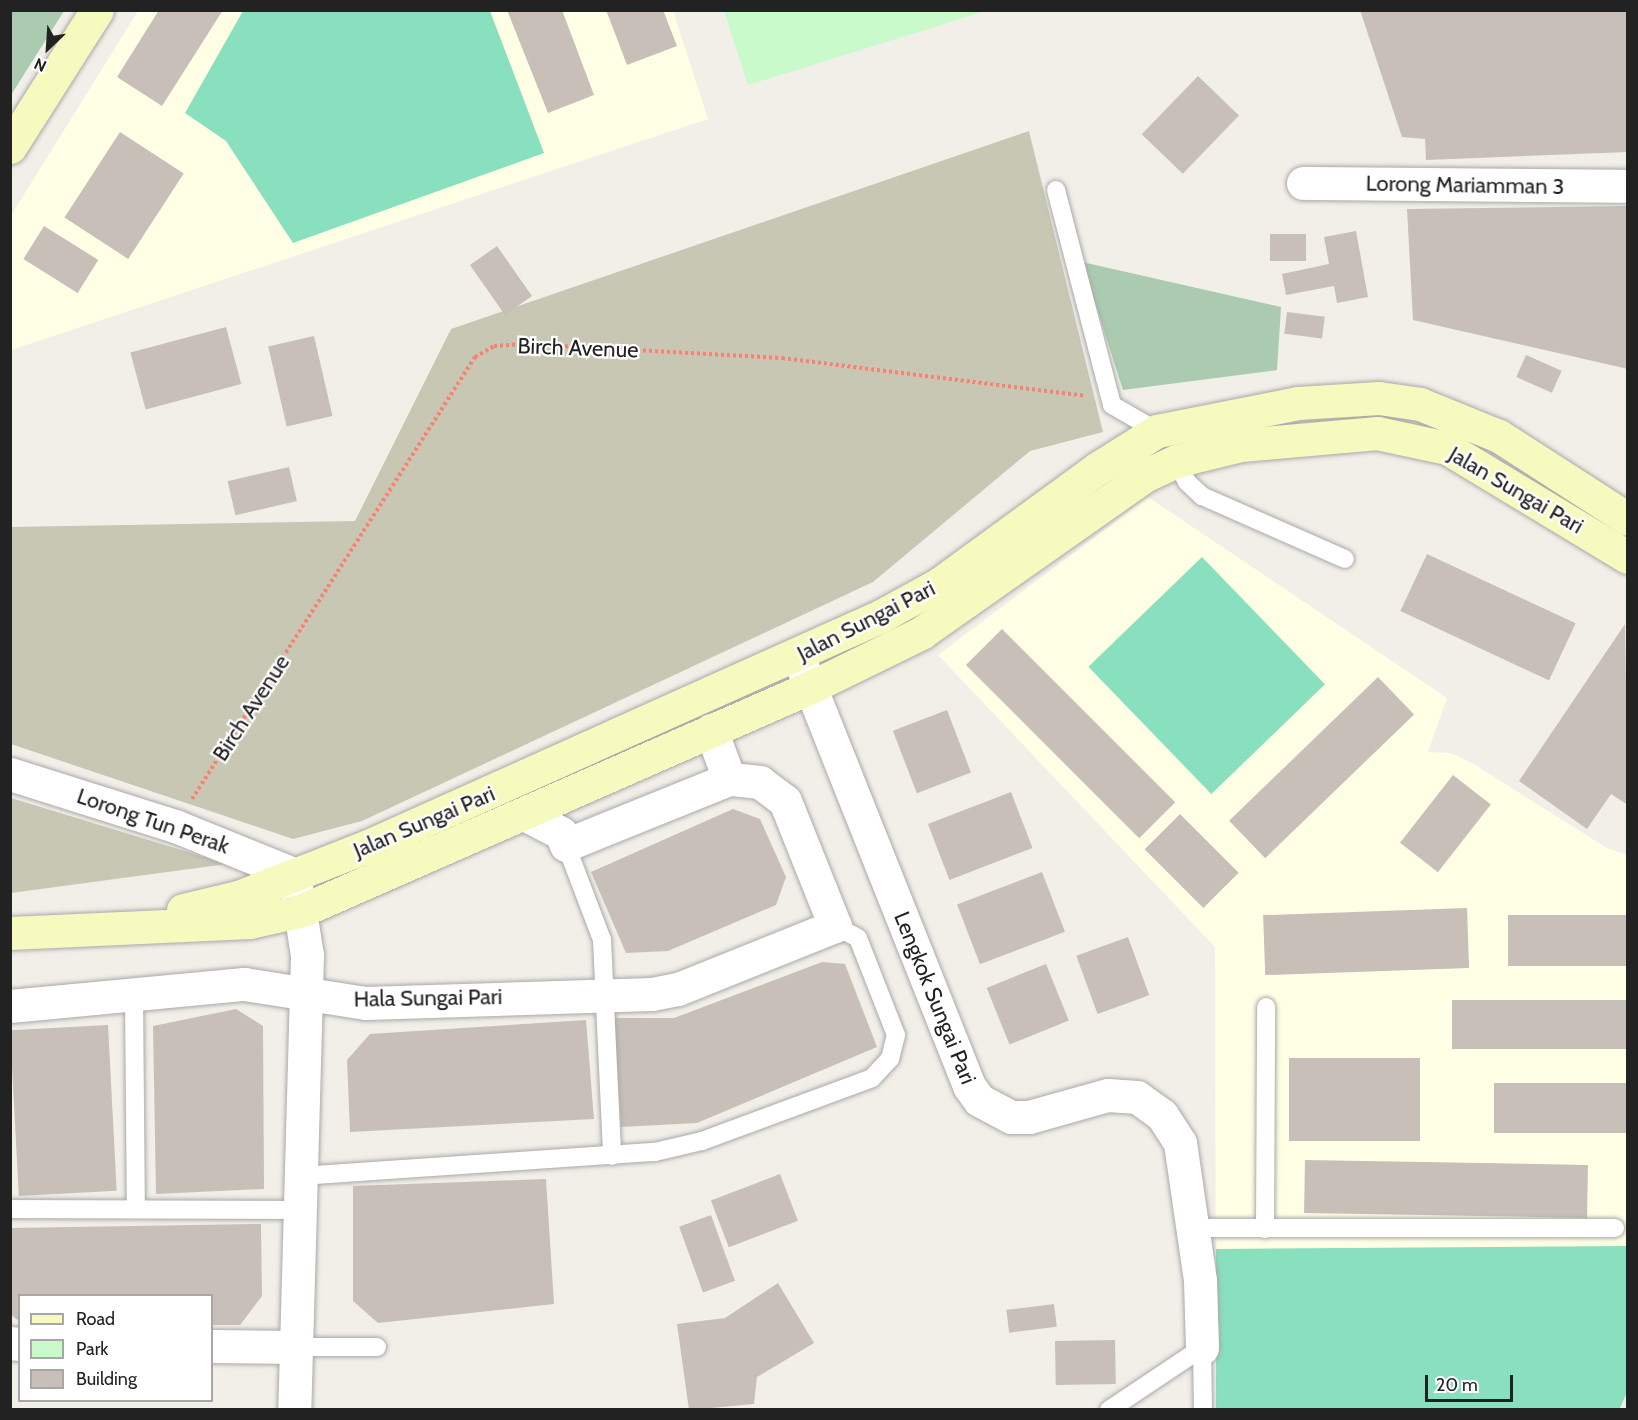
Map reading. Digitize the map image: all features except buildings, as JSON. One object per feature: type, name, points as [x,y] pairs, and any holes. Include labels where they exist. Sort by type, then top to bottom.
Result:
[{"type":"main road","points":[[10,147],[98,10]]},
{"type":"main road","name":"Jalan Sungai Pari","points":[[111,927],[238,897],[507,787],[798,656],[906,604],[1157,431],[1233,412],[1298,403],[1379,398],[1420,404],[1499,436],[1628,519]]},
{"type":"main road","name":"Jalan Sungai Pari","points":[[10,933],[250,922],[303,910],[811,687],[921,633],[1116,493],[1176,461],[1304,436],[1377,433],[1412,438],[1482,466],[1628,557]]},
{"type":"main road","points":[[1002,536],[1020,563]]},
{"type":"street","name":"Lorong Mariamman 3","points":[[1303,183],[1628,186]]},
{"type":"street","name":"Lengkok Sungai Pari","points":[[798,656],[969,1086],[979,1100],[1011,1117],[1029,1117],[1108,1095],[1137,1097],[1162,1114],[1180,1143],[1193,1228],[1202,1348]]},
{"type":"street","points":[[711,730],[729,779]]},
{"type":"street","name":"Lorong Tun Perak","points":[[10,774],[175,826],[294,874]]},
{"type":"street","points":[[524,814],[561,833],[566,845],[729,779],[760,783],[785,801],[835,926]]},
{"type":"street","points":[[294,874],[303,910],[307,994],[294,1410]]},
{"type":"street","name":"Hala Sungai Pari","points":[[10,1006],[244,984],[366,1003],[603,995],[678,989],[835,926]]},
{"type":"street","points":[[213,1346],[296,1347]]},
{"type":"lane","points":[[1056,190],[1112,405],[1157,431]]},
{"type":"lane","points":[[1176,461],[1186,482],[1202,496],[1345,559]]},
{"type":"lane","points":[[566,845],[602,940],[612,1156]]},
{"type":"lane","points":[[300,1176],[612,1156],[702,1141],[872,1078],[890,1059],[896,1035],[858,938],[835,926]]},
{"type":"lane","points":[[134,994],[136,1209]]},
{"type":"lane","points":[[1265,1228],[1266,1007]]},
{"type":"lane","points":[[10,1209],[299,1210]]},
{"type":"lane","points":[[1193,1228],[1615,1228]]},
{"type":"lane","points":[[296,1347],[377,1347]]},
{"type":"lane","points":[[1108,1410],[1202,1348]]},
{"type":"lane","points":[[1202,1348],[1203,1410]]},
{"type":"path","name":"Birch Avenue","points":[[175,826],[475,357],[494,346],[782,358],[1071,391],[1112,405]]},
{"type":"shaded area","points":[[10,11],[64,11],[11,95]]},
{"type":"shaded area","points":[[138,11],[673,11],[708,119],[11,350],[10,217]]},
{"type":"shaded area","points":[[1029,131],[1103,432],[1030,451],[873,582],[362,821],[293,839],[11,744],[11,527],[355,521],[451,329]]},
{"type":"shaded area","points":[[1082,262],[1281,307],[1277,370],[1123,390]]},
{"type":"shaded area","points":[[1148,497],[1447,698],[1428,752],[1450,753],[1472,763],[1607,848],[1627,855],[1628,1393],[1619,1409],[1216,1409],[1215,947],[938,655]]},
{"type":"shaded area","points":[[11,798],[227,864],[11,893]]},
{"type":"green space","points":[[724,10],[989,10],[748,85],[724,11]]},
{"type":"green space","points":[[243,11],[490,11],[544,153],[293,243],[226,141],[185,113]]},
{"type":"green space","points":[[1202,557],[1325,684],[1211,794],[1088,667]]},
{"type":"green space","points":[[1627,1246],[1627,1393],[1619,1410],[1216,1409],[1216,1249]]}]
